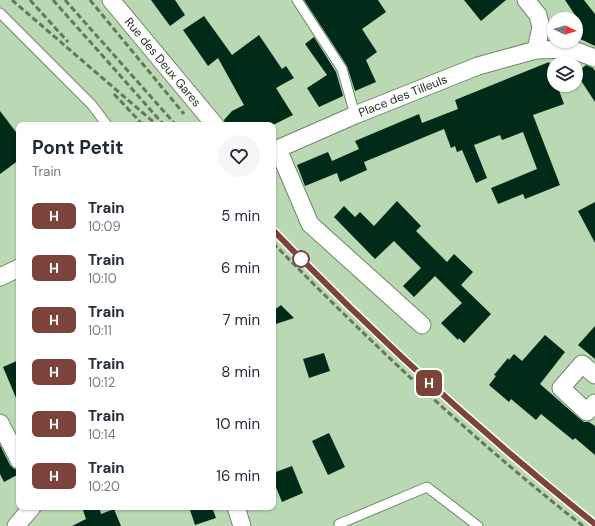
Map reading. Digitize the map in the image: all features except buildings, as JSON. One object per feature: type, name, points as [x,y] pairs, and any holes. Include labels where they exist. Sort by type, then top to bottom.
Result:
[{"type":"street","name":"Rue des Deux Gares","points":[[111,0],[213,122]]},
{"type":"street","points":[[526,0],[547,23]]},
{"type":"street","points":[[536,50],[541,27],[538,15]]},
{"type":"street","name":"Place des Tilleuls","points":[[276,150],[355,115],[478,66],[536,50],[549,48]]},
{"type":"street","points":[[574,48],[595,58]]},
{"type":"street","points":[[276,150],[310,224],[422,325]]},
{"type":"street","points":[[0,277],[16,269]]},
{"type":"street","points":[[595,375],[582,364],[561,388],[587,412],[595,403]]},
{"type":"street","points":[[0,423],[16,454]]},
{"type":"street","points":[[16,526],[29,510]]},
{"type":"street","points":[[237,510],[242,526]]},
{"type":"lane","points":[[297,0],[342,69],[355,115]]},
{"type":"lane","points":[[0,13],[92,105],[105,122]]},
{"type":"lane","points":[[339,526],[339,524],[427,487],[478,526]]},
{"type":"railway","points":[[12,0],[154,122]]},
{"type":"railway","points":[[30,0],[68,42]]},
{"type":"railway","points":[[53,0],[161,122]]},
{"type":"railway","points":[[65,0],[173,122]]},
{"type":"railway","points":[[90,0],[184,114]]},
{"type":"railway","points":[[114,94],[140,122]]},
{"type":"railway","points":[[276,233],[350,308],[429,383],[511,455],[595,524]]},
{"type":"railway","points":[[276,246],[385,354],[462,425],[502,460],[583,526]]},
{"type":"train","name":"H","points":[[276,233],[336,294],[426,380],[471,421],[595,524]]}]
